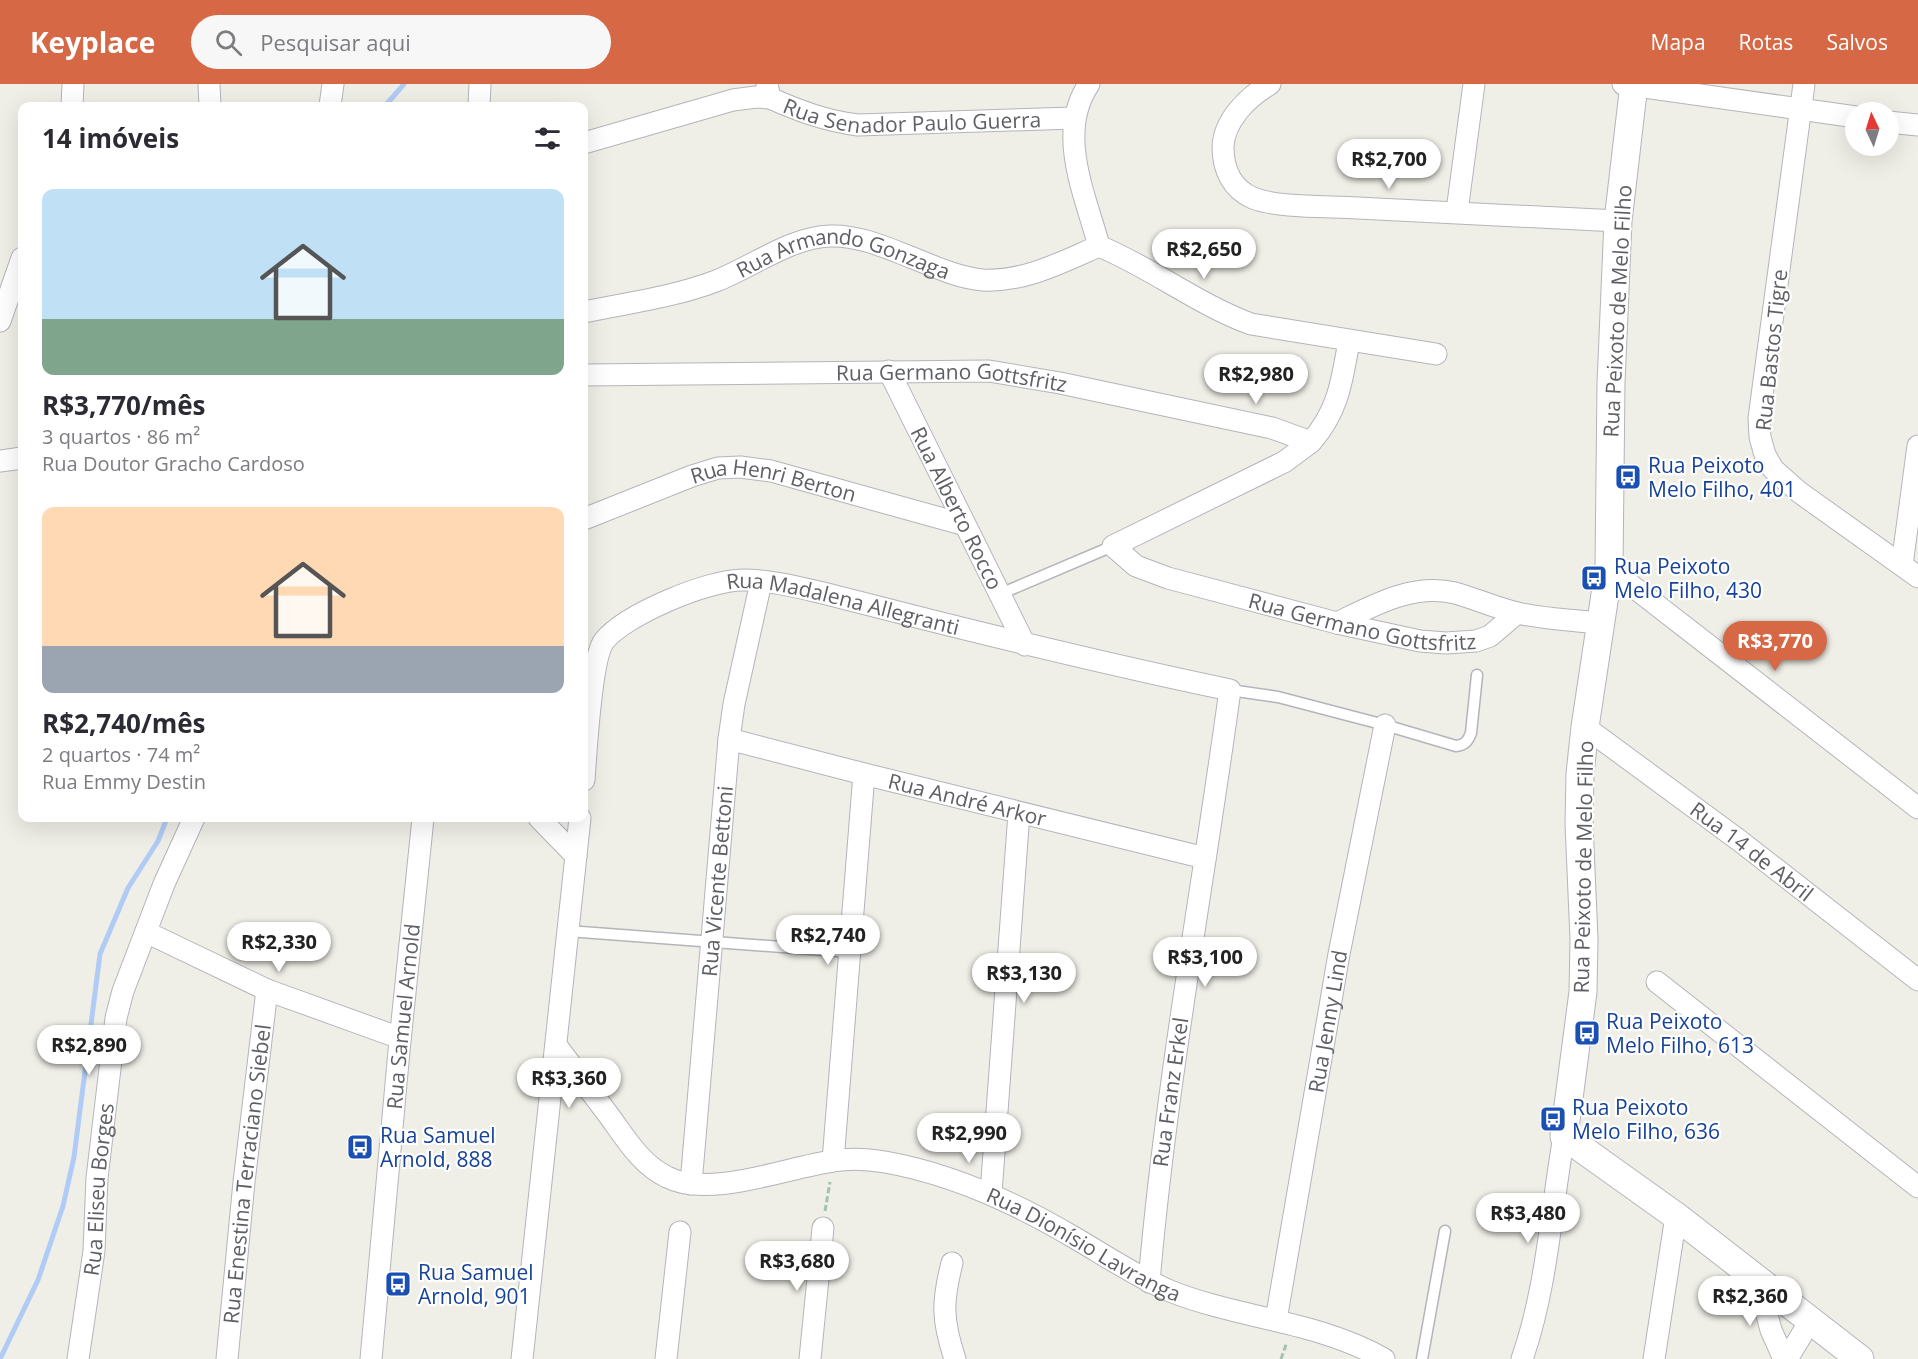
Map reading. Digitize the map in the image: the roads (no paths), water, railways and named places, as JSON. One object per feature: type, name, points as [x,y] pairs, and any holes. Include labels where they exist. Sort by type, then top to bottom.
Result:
[{"type":"street","points":[[72,102],[73,84]]},
{"type":"street","points":[[209,84],[210,102]]},
{"type":"street","points":[[331,102],[333,84]]},
{"type":"street","points":[[478,102],[480,84]]},
{"type":"street","points":[[1089,84],[1082,94],[1074,118],[1074,152],[1099,246],[1120,254],[1226,315],[1251,324],[1436,354]]},
{"type":"street","points":[[1270,84],[1260,90],[1231,120],[1224,136],[1225,169],[1236,188],[1254,198],[1285,204],[1618,221]]},
{"type":"street","points":[[1457,211],[1474,84]]},
{"type":"street","points":[[1630,84],[1845,116]]},
{"type":"street","name":"Rua Peixoto de Melo Filho","points":[[1522,1359],[1530,1335],[1541,1283],[1583,992],[1580,774],[1609,568],[1611,383],[1618,221],[1630,84]]},
{"type":"street","name":"Rua Bastos Tigre","points":[[1804,84],[1759,418],[1760,437],[1764,455],[1773,468],[1799,492],[1910,571]]},
{"type":"street","points":[[588,142],[732,100],[756,97],[769,91]]},
{"type":"street","name":"Rua Senador Paulo Guerra","points":[[769,91],[802,112],[858,125],[1074,118]]},
{"type":"street","points":[[1899,123],[1918,125]]},
{"type":"street","name":"Rua Armando Gonzaga","points":[[588,311],[680,292],[717,281],[781,250],[812,238],[830,236],[853,238],[880,245],[955,274],[981,280],[1009,279],[1037,272],[1099,246]]},
{"type":"street","points":[[0,321],[18,269]]},
{"type":"street","points":[[1113,546],[1284,462],[1311,442],[1325,426],[1334,410],[1349,341]]},
{"type":"street","name":"Rua Alberto Rocco","points":[[890,371],[1025,645]]},
{"type":"street","name":"Rua Germano Gottsfritz","points":[[588,375],[989,371],[1025,376],[1272,428],[1311,442]]},
{"type":"street","points":[[1910,571],[1918,446]]},
{"type":"street","points":[[0,461],[18,459]]},
{"type":"street","name":"Rua Henri Berton","points":[[588,517],[692,476],[718,468],[740,467],[771,471],[965,525]]},
{"type":"street","name":"Rua Germano Gottsfritz","points":[[1113,546],[1136,566],[1149,572],[1336,622],[1420,641],[1476,641],[1490,636],[1517,613]]},
{"type":"street","points":[[1609,568],[1918,808]]},
{"type":"street","name":"Rua Madalena Allegranti","points":[[588,738],[594,674],[599,651],[604,642],[614,631],[649,610],[688,592],[722,581],[761,582],[798,587],[1025,645],[1230,690]]},
{"type":"street","name":"Rua Vicente Bettoni","points":[[691,1184],[729,739],[734,704],[761,582]]},
{"type":"street","points":[[1336,622],[1384,600],[1428,590],[1452,592],[1517,613],[1600,623]]},
{"type":"street","name":"Rua Franz Erkel","points":[[1149,1282],[1166,1117],[1230,690]]},
{"type":"street","name":"Rua Jenny Lind","points":[[1276,1320],[1339,954],[1385,724]]},
{"type":"street","name":"Rua 14 de Abril","points":[[1585,727],[1740,841],[1918,980]]},
{"type":"street","name":"Rua André Arkor","points":[[729,739],[1205,858]]},
{"type":"street","points":[[833,1161],[864,774]]},
{"type":"street","points":[[991,1193],[1019,813]]},
{"type":"street","name":"Rua Eliseu Borges","points":[[78,1359],[94,1251],[97,1178],[116,1018],[123,992],[164,884],[192,822]]},
{"type":"street","name":"Rua Samuel Arnold","points":[[371,1359],[400,1038],[423,822]]},
{"type":"street","points":[[542,822],[576,856]]},
{"type":"street","points":[[522,1359],[580,822]]},
{"type":"street","points":[[146,932],[267,990],[400,1038]]},
{"type":"street","points":[[1657,982],[1918,1187]]},
{"type":"street","name":"Rua Enestina Terraciano Siebel","points":[[227,1359],[267,990]]},
{"type":"street","name":"Rua Dionísio Lavranga","points":[[556,1045],[642,1160],[668,1178],[691,1184],[710,1184],[752,1179],[833,1161],[856,1159],[885,1162],[944,1176],[991,1193],[1073,1237],[1149,1282],[1196,1300],[1293,1323],[1346,1341],[1384,1359]]},
{"type":"street","points":[[1564,1136],[1676,1216],[1860,1359]]},
{"type":"street","points":[[1654,1359],[1676,1216]]},
{"type":"street","points":[[810,1359],[823,1228]]},
{"type":"street","points":[[666,1359],[680,1232]]},
{"type":"street","points":[[951,1263],[944,1312],[955,1359]]},
{"type":"street","points":[[1758,1281],[1771,1330],[1785,1359]]},
{"type":"street","points":[[1785,1359],[1810,1322]]},
{"type":"lane","points":[[1000,594],[1113,546]]},
{"type":"lane","points":[[1230,690],[1278,697],[1385,724],[1448,745],[1462,746],[1468,741],[1471,733],[1477,675]]},
{"type":"lane","points":[[568,931],[849,952]]},
{"type":"lane","points":[[1422,1359],[1445,1232]]},
{"type":"waterway","points":[[388,102],[404,84]]},
{"type":"waterway","points":[[0,1359],[38,1280],[63,1206],[74,1157],[100,954],[128,888],[158,841],[165,822]]},
{"type":"place","name":"Rua Peixoto Melo Filho, 401","points":[[1628,477]]},
{"type":"place","name":"Rua Peixoto Melo Filho, 430","points":[[1594,578]]},
{"type":"place","name":"Rua Peixoto Melo Filho, 613","points":[[1587,1033]]},
{"type":"place","name":"Rua Peixoto Melo Filho, 636","points":[[1553,1119]]},
{"type":"place","name":"Rua Samuel Arnold, 888","points":[[360,1147]]},
{"type":"place","name":"Rua Samuel Arnold, 901","points":[[398,1284]]}]
